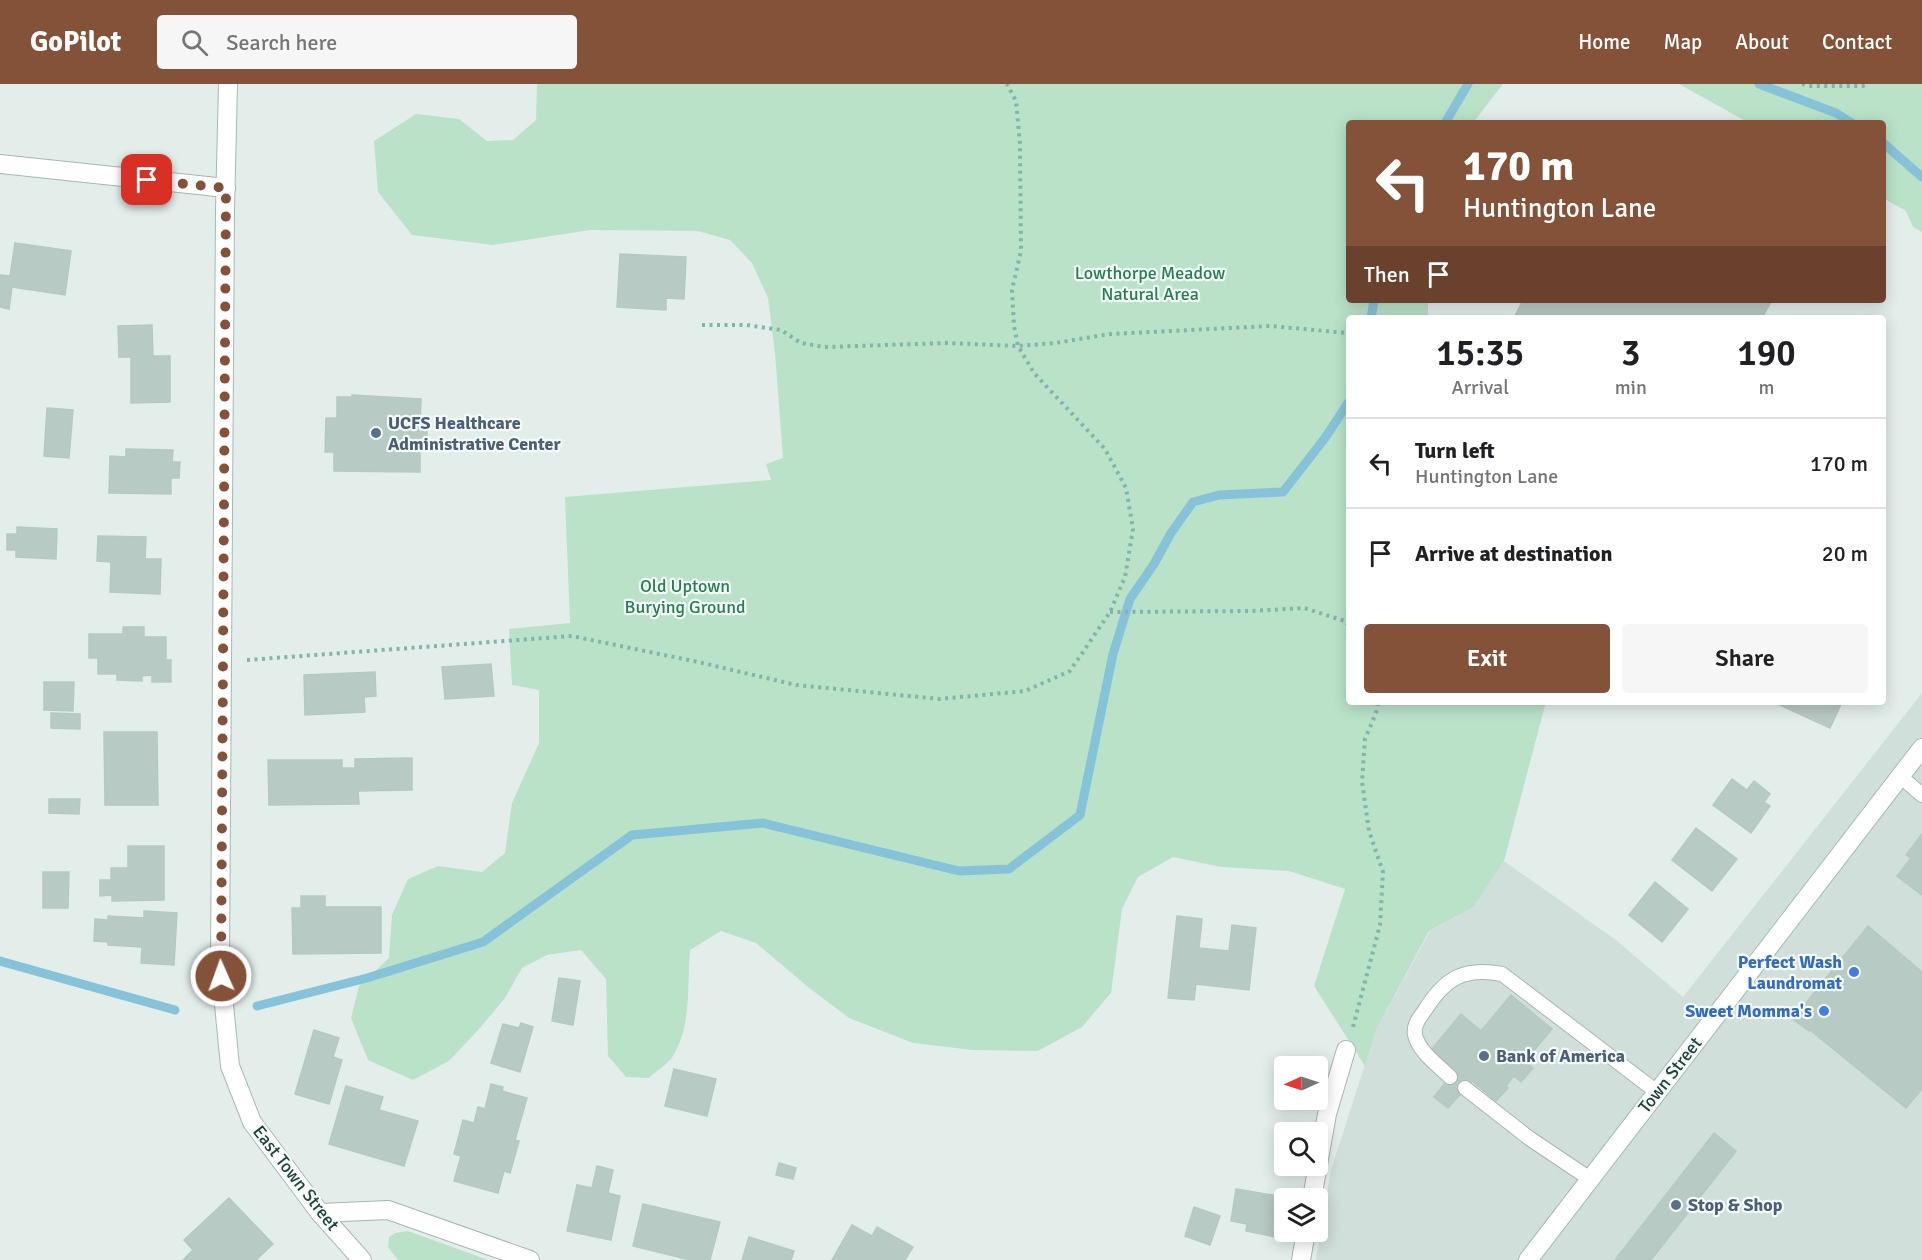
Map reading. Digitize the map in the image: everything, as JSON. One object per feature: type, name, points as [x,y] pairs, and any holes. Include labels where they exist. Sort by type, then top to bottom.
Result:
[{"type":"street","name":"East Town Street","points":[[228,84],[220,964],[230,1066],[252,1122],[320,1213],[362,1260]]},
{"type":"street","points":[[0,164],[226,188]]},
{"type":"street","name":"Town Street","points":[[1528,1260],[1922,748]]},
{"type":"street","points":[[1314,1188],[1327,1114],[1346,1050]]},
{"type":"street","points":[[320,1213],[388,1210],[530,1260]]},
{"type":"street","points":[[1301,1260],[1304,1242]]},
{"type":"lane","points":[[1900,776],[1922,795]]},
{"type":"lane","points":[[1450,1077],[1419,1044],[1415,1035],[1415,1026],[1432,998],[1446,984],[1464,974],[1483,971],[1502,974],[1657,1092]]},
{"type":"lane","points":[[1465,1088],[1529,1138],[1590,1179]]},
{"type":"path","points":[[222,660],[572,636],[796,685],[940,699],[1025,691],[1070,671],[1110,612],[1125,577],[1133,529],[1126,488],[1105,449],[1034,373],[1018,346],[1014,326],[1012,290],[1021,251],[1020,144],[1016,101],[1007,84]]},
{"type":"path","points":[[1802,84],[1811,86],[1869,84]]},
{"type":"path","points":[[702,325],[746,325],[781,330],[801,343],[824,347],[947,343],[1018,346],[1055,343],[1110,334],[1270,326],[1346,333]]},
{"type":"path","points":[[1110,612],[1251,611],[1304,608],[1346,622]]},
{"type":"path","points":[[1346,1050],[1380,925],[1383,873],[1369,831],[1362,782],[1365,739],[1377,705]]},
{"type":"shaded area","points":[[1922,693],[1922,1260],[1316,1260],[1319,1242],[1328,1242],[1328,1188],[1331,1170],[1376,1030],[1430,931],[1474,907],[1504,861],[1616,940],[1683,997]]},
{"type":"green space","points":[[537,84],[1503,84],[1475,120],[1346,120],[1346,303],[1428,303],[1428,315],[1346,315],[1346,705],[1545,705],[1504,861],[1474,907],[1429,931],[1376,1030],[1365,1066],[1314,986],[1345,889],[1289,871],[1221,867],[1173,857],[1138,877],[1122,909],[1111,993],[1082,1027],[1038,1051],[973,1050],[913,1043],[849,1018],[756,943],[721,931],[690,950],[688,1005],[679,1044],[668,1062],[649,1078],[626,1077],[608,1056],[606,979],[581,950],[547,955],[522,968],[505,998],[449,1061],[413,1080],[368,1060],[351,1018],[359,986],[389,958],[392,915],[408,879],[438,866],[482,872],[505,853],[512,803],[539,743],[539,690],[512,685],[509,629],[570,623],[565,497],[771,480],[766,464],[783,458],[775,353],[768,298],[752,263],[730,240],[698,231],[590,230],[493,245],[412,235],[378,192],[374,141],[416,114],[459,119],[487,141],[513,140],[536,120]]},
{"type":"green space","points":[[1679,84],[1922,84],[1922,232],[1913,227],[1906,211],[1886,200],[1886,120],[1744,120]]},
{"type":"green space","points":[[408,1231],[488,1260],[398,1260],[388,1247],[389,1237],[395,1233]]},
{"type":"building","points":[[15,243],[71,251],[65,295],[12,287],[9,309],[0,307],[0,275],[10,276]]},
{"type":"building","points":[[620,254],[686,257],[684,299],[666,298],[666,310],[617,307]]},
{"type":"building","points":[[1522,303],[1770,303],[1764,315],[1516,315]]},
{"type":"building","points":[[152,325],[153,356],[170,356],[170,402],[131,403],[131,357],[119,357],[118,326]]},
{"type":"building","name":"UCFS Healthcare Administrative Center","points":[[352,395],[421,399],[420,424],[424,424],[427,428],[427,437],[420,442],[420,472],[334,471],[334,452],[325,452],[326,418],[337,418],[337,397],[352,397]]},
{"type":"building","points":[[47,408],[73,410],[69,458],[44,456]]},
{"type":"building","points":[[126,449],[173,450],[172,462],[180,462],[179,478],[171,478],[171,494],[109,493],[110,456],[126,457]]},
{"type":"building","points":[[17,527],[57,529],[56,559],[16,557],[16,550],[7,550],[7,534],[17,534]]},
{"type":"building","points":[[98,536],[146,537],[145,559],[161,559],[160,594],[110,592],[111,562],[97,561]]},
{"type":"building","points":[[123,627],[144,627],[144,637],[166,637],[166,660],[171,660],[171,682],[152,682],[152,675],[142,676],[142,681],[117,680],[117,674],[98,674],[98,658],[89,658],[89,634],[123,634]]},
{"type":"building","points":[[491,664],[494,696],[445,699],[442,667]]},
{"type":"building","points":[[375,672],[376,696],[364,697],[365,712],[305,715],[304,675]]},
{"type":"building","points":[[44,682],[74,682],[73,711],[44,710]]},
{"type":"building","points":[[1780,705],[1841,705],[1830,728]]},
{"type":"building","points":[[51,713],[80,714],[80,729],[51,728]]},
{"type":"building","points":[[104,732],[157,732],[158,805],[105,805]]},
{"type":"building","points":[[412,758],[412,790],[358,791],[359,804],[269,805],[268,760],[342,760],[342,768],[355,768],[355,759]]},
{"type":"building","points":[[1732,779],[1747,790],[1754,781],[1770,794],[1764,802],[1770,806],[1751,833],[1713,805]]},
{"type":"building","points":[[49,799],[80,799],[79,814],[49,813]]},
{"type":"building","points":[[1696,828],[1737,859],[1712,891],[1672,860]]},
{"type":"building","points":[[1922,834],[1922,895],[1897,876],[1911,858],[1906,855]]},
{"type":"building","points":[[128,846],[164,846],[164,900],[112,901],[112,895],[100,896],[100,880],[111,880],[111,868],[128,868]]},
{"type":"building","points":[[43,872],[69,872],[68,908],[43,908]]},
{"type":"building","points":[[1655,882],[1688,909],[1662,942],[1629,915]]},
{"type":"building","points":[[301,896],[325,896],[325,907],[381,907],[381,953],[293,954],[292,908],[301,908]]},
{"type":"building","points":[[144,911],[177,913],[174,965],[141,963],[142,947],[108,945],[108,942],[94,941],[95,919],[108,920],[108,916],[144,918]]},
{"type":"building","points":[[1177,916],[1202,919],[1199,948],[1229,951],[1232,925],[1256,928],[1249,990],[1196,984],[1194,1000],[1168,998]]},
{"type":"building","points":[[1868,926],[1922,972],[1922,1089],[1906,1108],[1810,1030],[1793,1019]]},
{"type":"building","points":[[559,978],[580,981],[573,1025],[552,1021]]},
{"type":"building","name":"Bank of America","points":[[1511,995],[1552,1029],[1525,1061],[1533,1068],[1521,1082],[1514,1076],[1506,1086],[1508,1088],[1496,1101],[1472,1081],[1448,1108],[1434,1097],[1455,1070],[1431,1050],[1461,1014],[1481,1031]]},
{"type":"building","points":[[521,1023],[533,1027],[520,1072],[491,1063],[503,1024],[519,1028]]},
{"type":"building","points":[[314,1030],[339,1038],[333,1057],[342,1060],[329,1104],[295,1094]]},
{"type":"building","points":[[674,1069],[716,1079],[707,1116],[665,1106]]},
{"type":"building","points":[[491,1084],[503,1087],[502,1091],[527,1098],[515,1140],[519,1141],[510,1173],[504,1171],[498,1193],[454,1181],[461,1156],[454,1154],[463,1120],[474,1123],[478,1107],[485,1109]]},
{"type":"building","points":[[346,1086],[383,1097],[379,1110],[418,1121],[404,1166],[329,1144]]},
{"type":"building","name":"Stop & Shop","points":[[1714,1133],[1736,1151],[1651,1260],[1615,1260]]},
{"type":"building","points":[[779,1163],[796,1168],[793,1179],[776,1175]]},
{"type":"building","points":[[597,1166],[613,1170],[608,1193],[620,1196],[611,1240],[567,1231],[577,1185],[592,1188]]},
{"type":"building","points":[[1236,1189],[1274,1195],[1274,1237],[1246,1231],[1247,1224],[1231,1221]]},
{"type":"building","points":[[229,1198],[273,1244],[256,1260],[183,1260],[193,1250],[184,1240]]},
{"type":"building","points":[[643,1204],[720,1222],[710,1260],[690,1260],[633,1246]]},
{"type":"building","points":[[1194,1207],[1220,1216],[1210,1245],[1185,1236]]},
{"type":"building","points":[[852,1225],[872,1236],[877,1227],[913,1247],[905,1260],[832,1260]]},
{"type":"building","points":[[749,1237],[794,1251],[791,1260],[742,1260]]},
{"type":"waterway","points":[[1447,120],[1468,84]]},
{"type":"waterway","points":[[1759,84],[1836,113],[1847,120]]},
{"type":"waterway","points":[[1886,146],[1922,177]]},
{"type":"waterway","points":[[1372,315],[1374,303]]},
{"type":"waterway","points":[[257,1006],[367,978],[483,942],[632,835],[763,823],[959,871],[1009,869],[1080,815],[1113,654],[1130,599],[1193,502],[1219,495],[1283,492],[1325,438],[1346,406]]},
{"type":"waterway","points":[[0,961],[175,1010]]},
{"type":"place","name":"UCFS Healthcare Administrative Center","points":[[376,433]]},
{"type":"place","name":"Perfect Wash Laundromat","points":[[1854,972]]},
{"type":"place","name":"Sweet Momma's","points":[[1824,1011]]},
{"type":"place","name":"Bank of America","points":[[1484,1056]]},
{"type":"place","name":"Stop & Shop","points":[[1676,1205]]},
{"type":"route","points":[[147,180],[226,188],[221,976]]},
{"type":"park label","name":"Lowthorpe Meadow Natural Area","points":[[1150,283]]},
{"type":"park label","name":"Old Uptown Burying Ground","points":[[685,596]]}]
